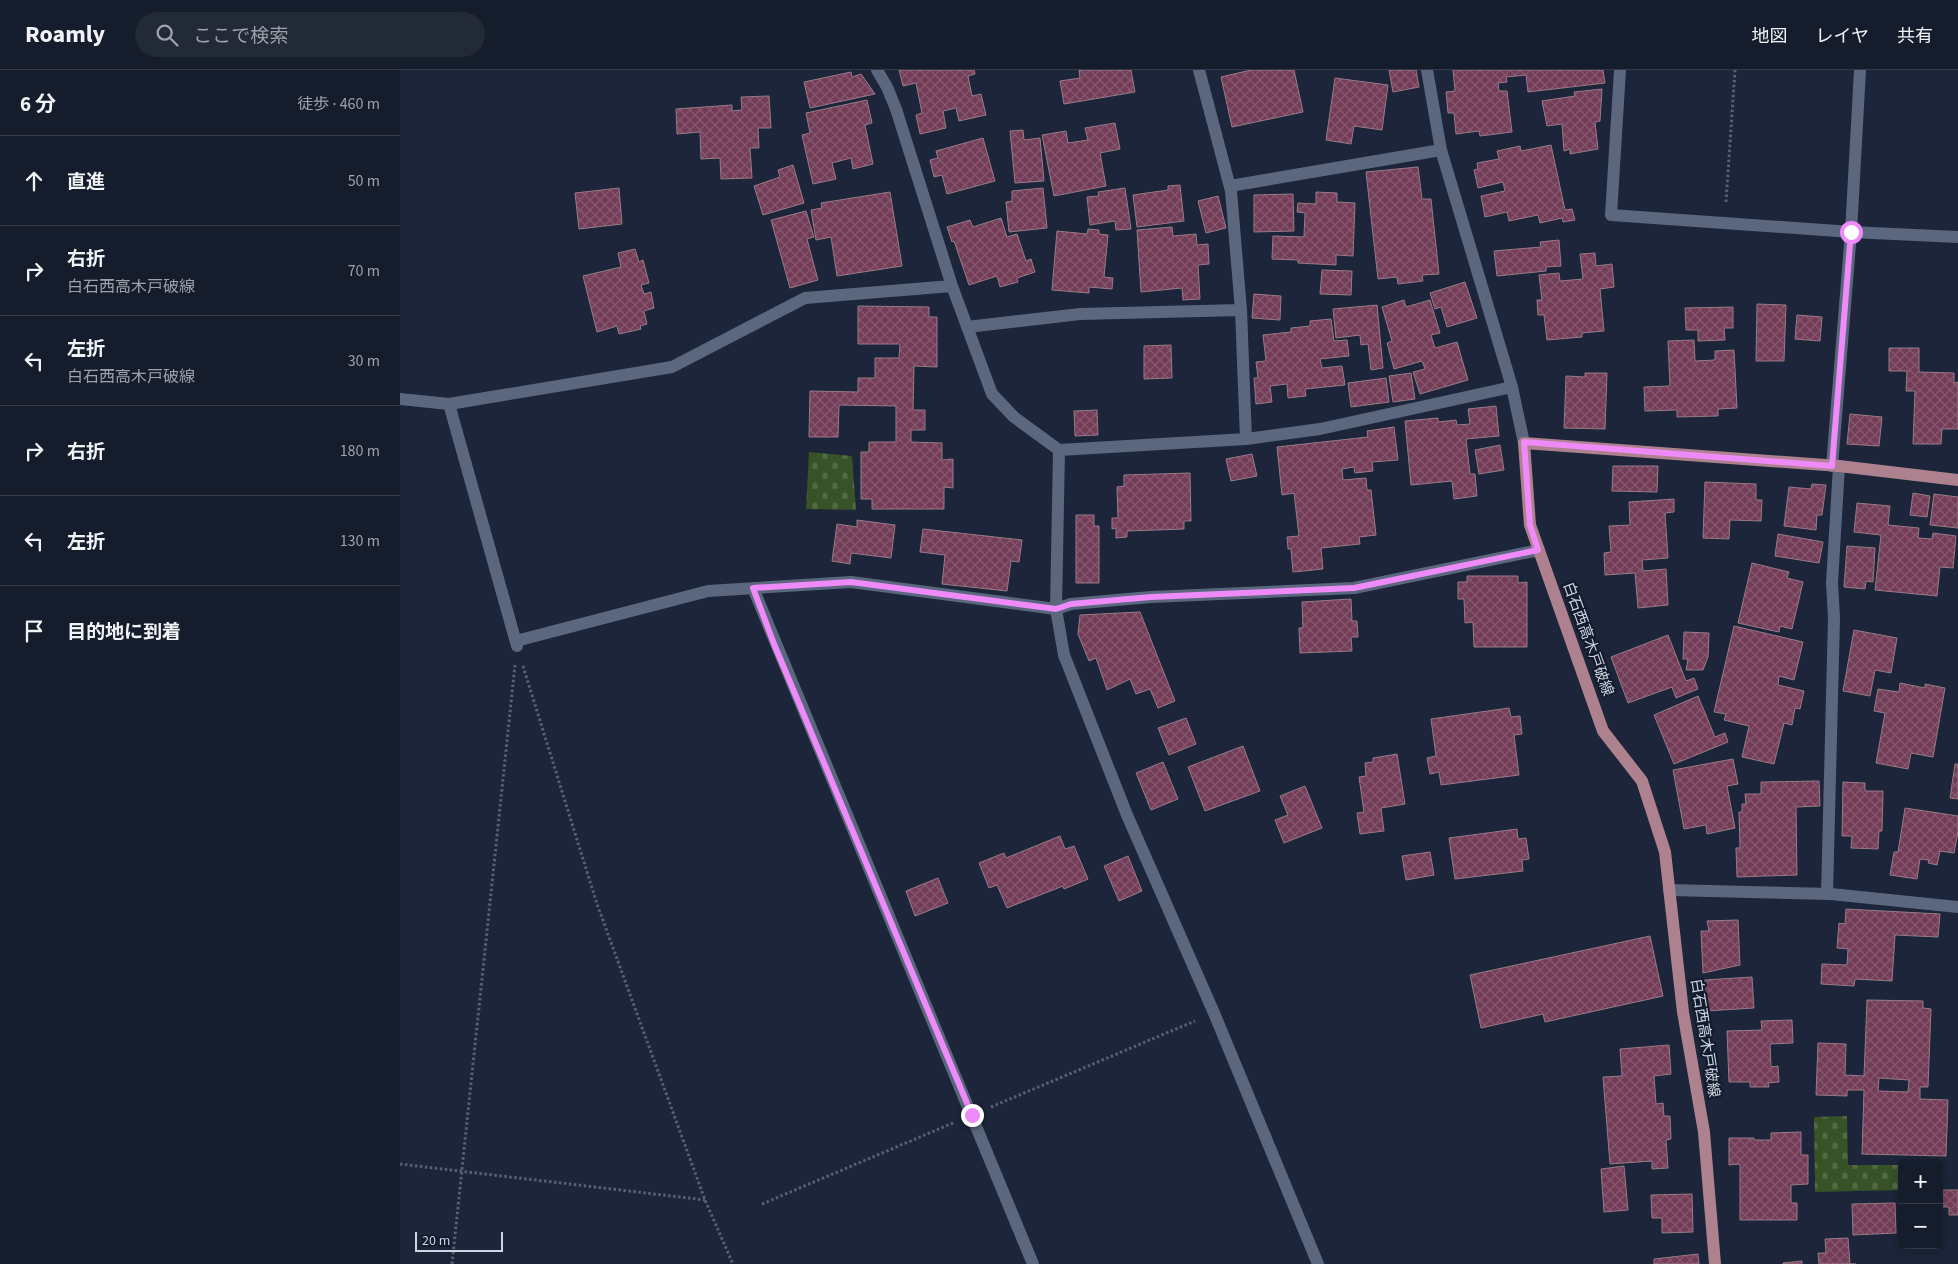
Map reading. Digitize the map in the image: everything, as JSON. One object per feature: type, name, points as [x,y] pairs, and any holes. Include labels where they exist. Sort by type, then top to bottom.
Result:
[{"type":"main road","points":[[1524,442],[1835,466],[1958,480]]},
{"type":"main road","name":"白石西高木戸破線","points":[[1524,442],[1530,525],[1538,550],[1604,731],[1642,780],[1665,852],[1683,1012],[1704,1132],[1715,1264]]},
{"type":"street","points":[[877,70],[887,87],[896,109],[952,286],[992,394],[1014,416],[1059,450],[1246,439],[1320,429],[1512,387]]},
{"type":"street","points":[[1199,70],[1230,186],[1241,310],[1246,439]]},
{"type":"street","points":[[1427,70],[1441,150],[1512,387],[1524,442]]},
{"type":"street","points":[[1620,70],[1611,215],[1851,232],[1958,237]]},
{"type":"street","points":[[1827,894],[1834,618],[1832,583],[1835,466],[1860,70]]},
{"type":"street","points":[[1230,186],[1441,150]]},
{"type":"street","points":[[400,399],[449,404],[672,367],[805,298],[952,286]]},
{"type":"street","points":[[967,327],[1080,314],[1241,310]]},
{"type":"street","points":[[449,404],[517,644],[708,591],[851,582],[1056,609],[1071,604],[1151,597],[1354,588],[1538,550]]},
{"type":"street","points":[[1059,450],[1056,609],[1064,655],[1127,815],[1214,1013],[1318,1264]]},
{"type":"street","points":[[753,588],[1033,1264]]},
{"type":"street","points":[[1669,890],[1827,894],[1958,907]]},
{"type":"path","points":[[1724,223],[1735,70]]},
{"type":"path","points":[[452,1264],[517,644]]},
{"type":"path","points":[[517,644],[597,904],[705,1200],[733,1264]]},
{"type":"path","points":[[400,1164],[705,1200]]},
{"type":"green space","points":[[809,452],[852,456],[856,510],[806,509]]},
{"type":"green space","points":[[1847,1116],[1848,1165],[1898,1165],[1898,1190],[1815,1192],[1814,1117]]},
{"type":"building","points":[[899,70],[974,70],[975,74],[968,76],[972,96],[981,94],[986,115],[959,121],[956,108],[943,111],[946,128],[920,134],[916,115],[922,113],[916,83],[903,86]]},
{"type":"building","points":[[1079,70],[1131,70],[1135,92],[1064,104],[1060,81],[1080,78]]},
{"type":"building","points":[[1251,70],[1294,70],[1303,112],[1232,127],[1221,77]]},
{"type":"building","points":[[1389,70],[1416,70],[1419,87],[1393,92]]},
{"type":"building","points":[[1453,70],[1603,70],[1605,83],[1528,92],[1526,75],[1506,77],[1507,82],[1498,83],[1499,91],[1507,91],[1512,132],[1480,136],[1479,131],[1456,134],[1454,113],[1448,113],[1446,92],[1455,91]]},
{"type":"building","points":[[851,72],[852,77],[861,74],[875,94],[810,108],[804,82]]},
{"type":"building","points":[[1335,78],[1388,85],[1382,130],[1354,126],[1351,144],[1326,140]]},
{"type":"building","points":[[1602,89],[1600,121],[1595,122],[1598,149],[1570,154],[1570,149],[1564,151],[1562,124],[1547,126],[1542,101],[1575,96],[1574,92]]},
{"type":"building","points":[[769,96],[771,128],[758,128],[759,148],[750,148],[752,178],[721,179],[720,158],[701,159],[700,132],[677,134],[676,109],[732,105],[732,111],[742,110],[741,97]]},
{"type":"building","points":[[867,100],[872,123],[865,125],[873,164],[853,169],[851,158],[832,163],[836,179],[813,184],[802,135],[810,133],[806,113]]},
{"type":"building","points":[[1115,123],[1120,149],[1100,153],[1106,186],[1054,196],[1042,135],[1066,131],[1068,143],[1088,140],[1085,128]]},
{"type":"building","points":[[1023,130],[1024,140],[1040,138],[1044,181],[1015,183],[1010,131]]},
{"type":"building","points":[[983,138],[995,181],[947,194],[942,175],[934,177],[930,160],[938,158],[936,151]]},
{"type":"building","points":[[1551,145],[1565,210],[1572,209],[1575,220],[1563,222],[1562,218],[1540,223],[1538,215],[1509,221],[1507,212],[1485,217],[1481,196],[1505,191],[1503,182],[1478,188],[1474,170],[1478,169],[1477,163],[1499,159],[1497,151],[1520,146],[1521,151]]},
{"type":"building","points":[[793,165],[804,203],[763,215],[754,186],[780,177],[778,170]]},
{"type":"building","points":[[1418,167],[1422,199],[1431,199],[1439,274],[1422,275],[1423,281],[1398,284],[1397,277],[1378,279],[1366,172]]},
{"type":"building","points":[[1180,185],[1184,221],[1137,227],[1133,195],[1168,190],[1168,186]]},
{"type":"building","points":[[619,188],[622,224],[579,229],[575,193]]},
{"type":"building","points":[[1043,188],[1047,228],[1009,232],[1006,202],[1012,201],[1012,191]]},
{"type":"building","points":[[1125,188],[1131,229],[1116,230],[1115,221],[1090,225],[1087,197],[1099,196],[1098,192]]},
{"type":"building","points":[[890,192],[902,266],[837,276],[831,237],[816,240],[811,210],[822,208],[821,203]]},
{"type":"building","points":[[1316,192],[1337,193],[1337,202],[1355,203],[1353,256],[1336,255],[1336,265],[1298,263],[1298,260],[1272,259],[1273,236],[1304,237],[1305,213],[1297,212],[1298,203],[1316,204]]},
{"type":"building","points":[[1293,194],[1294,231],[1254,232],[1254,195]]},
{"type":"building","points":[[1218,196],[1226,228],[1206,233],[1198,201]]},
{"type":"building","points":[[806,211],[814,237],[807,239],[818,280],[790,288],[771,220]]},
{"type":"building","points":[[1001,218],[1007,237],[1017,234],[1026,261],[1031,259],[1035,272],[1017,278],[1018,282],[1000,287],[997,276],[969,285],[954,241],[952,242],[947,227],[970,220],[973,227]]},
{"type":"building","points":[[1172,227],[1173,236],[1196,234],[1197,245],[1208,244],[1209,264],[1198,265],[1200,299],[1183,300],[1182,288],[1141,292],[1137,230]]},
{"type":"building","points":[[1088,229],[1099,230],[1099,234],[1108,235],[1104,277],[1113,278],[1112,289],[1089,287],[1089,293],[1052,290],[1057,231],[1087,234]]},
{"type":"building","points":[[1559,240],[1561,266],[1546,267],[1546,271],[1497,276],[1494,251],[1541,247],[1540,242]]},
{"type":"building","points":[[635,249],[639,262],[643,260],[649,283],[641,285],[644,294],[651,292],[654,308],[644,311],[647,324],[640,326],[641,329],[619,334],[617,326],[597,332],[583,276],[621,267],[618,253]]},
{"type":"building","points":[[1595,253],[1596,266],[1612,264],[1614,287],[1600,289],[1604,331],[1582,333],[1582,337],[1547,340],[1544,315],[1538,315],[1537,300],[1542,300],[1539,275],[1559,273],[1560,281],[1583,279],[1580,254]]},
{"type":"building","points":[[1322,270],[1352,271],[1351,295],[1320,294]]},
{"type":"building","points":[[1465,282],[1477,318],[1447,327],[1441,307],[1435,309],[1430,293]]},
{"type":"building","points":[[1254,294],[1281,296],[1280,320],[1252,318]]},
{"type":"building","points":[[1404,300],[1406,307],[1430,300],[1440,333],[1431,335],[1435,348],[1457,342],[1468,380],[1420,394],[1413,372],[1425,369],[1422,361],[1394,369],[1387,343],[1392,341],[1382,307]]},
{"type":"building","points":[[1757,304],[1786,305],[1784,361],[1756,361]]},
{"type":"building","points":[[1377,305],[1383,368],[1371,370],[1368,344],[1361,345],[1360,335],[1336,338],[1333,309]]},
{"type":"building","points":[[858,306],[929,307],[929,317],[937,317],[937,367],[914,366],[913,410],[925,410],[925,430],[911,430],[911,442],[942,443],[942,460],[953,459],[953,488],[944,487],[944,509],[872,509],[872,499],[861,499],[861,452],[869,452],[869,442],[896,442],[896,406],[839,405],[838,437],[809,437],[810,391],[858,392],[858,378],[875,378],[875,358],[899,358],[900,344],[858,344]]},
{"type":"building","points":[[1733,307],[1733,328],[1724,328],[1725,340],[1698,341],[1698,330],[1686,330],[1685,308]]},
{"type":"building","points":[[1797,315],[1822,317],[1820,341],[1795,339]]},
{"type":"building","points":[[1331,319],[1334,341],[1347,340],[1349,356],[1320,359],[1322,368],[1342,366],[1345,385],[1305,389],[1306,396],[1288,398],[1287,384],[1270,386],[1272,402],[1256,404],[1254,378],[1258,378],[1256,362],[1266,361],[1263,335],[1291,332],[1291,328],[1310,326],[1310,321]]},
{"type":"building","points":[[1694,340],[1695,361],[1715,360],[1715,351],[1734,350],[1737,408],[1718,409],[1718,416],[1677,417],[1677,410],[1645,411],[1644,387],[1670,386],[1668,341]]},
{"type":"building","points":[[1171,345],[1172,378],[1144,379],[1144,346]]},
{"type":"building","points":[[1889,348],[1919,348],[1919,372],[1954,373],[1954,383],[1958,382],[1958,429],[1942,429],[1941,444],[1913,444],[1915,391],[1906,391],[1907,371],[1889,371]]},
{"type":"building","points":[[1411,373],[1415,399],[1393,402],[1389,376]]},
{"type":"building","points":[[1585,373],[1607,373],[1605,429],[1564,428],[1566,376],[1585,377]]},
{"type":"building","points":[[1386,378],[1389,402],[1351,407],[1348,383]]},
{"type":"building","points":[[1496,406],[1499,436],[1466,439],[1470,474],[1475,474],[1477,496],[1454,499],[1452,481],[1411,485],[1405,421],[1438,418],[1438,422],[1456,420],[1457,425],[1470,424],[1468,409]]},
{"type":"building","points":[[1097,410],[1098,435],[1075,436],[1074,411]]},
{"type":"building","points":[[1850,414],[1882,417],[1879,446],[1847,444]]},
{"type":"building","points":[[1394,427],[1398,460],[1372,462],[1373,471],[1355,473],[1354,467],[1342,469],[1343,480],[1366,478],[1367,490],[1371,490],[1376,535],[1359,537],[1360,544],[1321,548],[1323,569],[1293,572],[1291,549],[1288,549],[1287,537],[1299,536],[1294,493],[1282,495],[1277,447],[1368,437],[1367,431]]},
{"type":"building","points":[[1500,445],[1504,470],[1479,474],[1475,450]]},
{"type":"building","points":[[1252,454],[1257,476],[1231,481],[1226,459]]},
{"type":"building","points":[[1613,466],[1658,466],[1657,492],[1612,491]]},
{"type":"building","points":[[1190,473],[1191,521],[1184,521],[1184,529],[1127,531],[1127,537],[1116,538],[1116,528],[1112,529],[1112,518],[1118,518],[1117,487],[1124,486],[1124,475]]},
{"type":"building","points":[[1705,482],[1756,484],[1756,500],[1762,500],[1761,521],[1730,520],[1729,539],[1703,538]]},
{"type":"building","points":[[1812,484],[1826,485],[1822,515],[1817,515],[1816,530],[1784,526],[1789,487],[1811,489]]},
{"type":"building","points":[[1913,493],[1930,496],[1927,517],[1910,515]]},
{"type":"building","points":[[1934,494],[1958,497],[1958,528],[1930,525]]},
{"type":"building","points":[[1674,499],[1674,512],[1665,513],[1668,558],[1642,560],[1643,571],[1666,569],[1668,605],[1638,608],[1635,573],[1605,575],[1604,553],[1611,552],[1609,526],[1630,525],[1629,502]]},
{"type":"building","points":[[1857,503],[1890,506],[1888,525],[1919,528],[1918,538],[1932,539],[1933,533],[1956,536],[1953,568],[1940,567],[1937,596],[1875,590],[1881,535],[1854,532]]},
{"type":"building","points":[[1076,515],[1094,515],[1094,526],[1099,526],[1099,583],[1076,583]]},
{"type":"building","points":[[857,520],[895,525],[891,558],[851,553],[850,564],[832,561],[837,524],[857,527]]},
{"type":"building","points":[[923,529],[1022,540],[1019,562],[1011,561],[1007,591],[942,584],[945,555],[920,552]]},
{"type":"building","points":[[1778,534],[1823,542],[1819,563],[1775,556]]},
{"type":"building","points":[[1847,546],[1875,548],[1873,582],[1866,581],[1865,589],[1844,587]]},
{"type":"building","points":[[1752,563],[1789,572],[1787,578],[1803,582],[1792,629],[1780,626],[1779,632],[1738,623]]},
{"type":"building","points":[[1467,576],[1518,576],[1518,583],[1527,582],[1527,647],[1474,647],[1473,622],[1465,623],[1464,599],[1458,599],[1458,582],[1467,582]]},
{"type":"building","points":[[1351,599],[1352,621],[1357,621],[1358,637],[1351,637],[1352,651],[1300,653],[1299,628],[1303,628],[1302,602]]},
{"type":"building","points":[[1140,612],[1175,701],[1158,708],[1150,689],[1136,694],[1130,679],[1107,690],[1096,658],[1089,661],[1078,634],[1080,615]]},
{"type":"building","points":[[1734,626],[1803,642],[1794,680],[1779,676],[1778,685],[1804,691],[1800,709],[1795,708],[1792,725],[1784,723],[1774,764],[1742,757],[1749,726],[1724,720],[1726,714],[1714,712]]},
{"type":"building","points":[[1854,630],[1897,638],[1891,673],[1875,670],[1870,696],[1843,691]]},
{"type":"building","points":[[1684,632],[1709,633],[1708,657],[1703,670],[1686,670],[1688,659],[1683,659]]},
{"type":"building","points":[[1668,635],[1686,681],[1694,678],[1698,689],[1676,698],[1672,687],[1628,703],[1611,657]]},
{"type":"building","points":[[1900,683],[1925,688],[1925,684],[1945,688],[1933,757],[1911,753],[1908,769],[1876,763],[1885,713],[1874,711],[1878,689],[1899,692]]},
{"type":"building","points":[[1698,696],[1715,737],[1725,733],[1728,742],[1674,764],[1654,715]]},
{"type":"building","points":[[1509,708],[1511,717],[1520,716],[1522,734],[1514,735],[1519,775],[1441,785],[1439,772],[1430,774],[1427,758],[1436,756],[1431,719]]},
{"type":"building","points":[[1186,718],[1196,744],[1169,755],[1158,728]]},
{"type":"building","points":[[1243,746],[1260,791],[1205,811],[1188,767]]},
{"type":"building","points":[[1397,754],[1405,804],[1381,808],[1384,831],[1360,834],[1357,813],[1364,812],[1359,777],[1366,776],[1365,763],[1373,762],[1373,758]]},
{"type":"building","points":[[1733,759],[1738,784],[1727,786],[1735,828],[1707,834],[1706,825],[1684,829],[1673,770]]},
{"type":"building","points":[[1163,762],[1178,799],[1151,810],[1136,773]]},
{"type":"building","points":[[1955,764],[1958,764],[1958,799],[1950,798]]},
{"type":"building","points":[[1819,781],[1820,806],[1796,807],[1797,875],[1737,877],[1736,848],[1740,848],[1739,812],[1742,812],[1742,804],[1746,804],[1745,794],[1761,794],[1761,782]]},
{"type":"building","points":[[1843,782],[1865,783],[1865,791],[1883,791],[1882,831],[1879,831],[1878,849],[1851,848],[1852,836],[1842,836]]},
{"type":"building","points":[[1305,786],[1322,828],[1284,843],[1275,820],[1288,815],[1280,796]]},
{"type":"building","points":[[1905,808],[1958,816],[1958,832],[1954,853],[1940,851],[1937,865],[1928,863],[1929,860],[1920,859],[1917,879],[1890,875],[1894,852],[1898,852]]},
{"type":"building","points":[[1517,829],[1518,839],[1526,838],[1529,859],[1522,860],[1523,871],[1455,879],[1449,838]]},
{"type":"building","points":[[1060,836],[1065,849],[1074,846],[1088,879],[1064,889],[1063,886],[1007,908],[997,885],[989,888],[979,863],[1004,853],[1006,858]]},
{"type":"building","points":[[1430,852],[1434,875],[1406,880],[1402,856]]},
{"type":"building","points":[[1128,856],[1142,891],[1119,901],[1104,866]]},
{"type":"building","points":[[938,878],[948,903],[915,916],[906,891]]},
{"type":"building","points":[[1846,909],[1940,914],[1938,937],[1895,935],[1892,981],[1855,979],[1854,986],[1821,984],[1822,964],[1847,965],[1848,949],[1837,948],[1839,923],[1845,924]]},
{"type":"building","points":[[1738,920],[1740,965],[1703,973],[1701,931],[1709,931],[1707,921]]},
{"type":"building","points":[[1650,936],[1663,996],[1545,1022],[1543,1014],[1481,1028],[1470,975]]},
{"type":"building","points":[[1752,977],[1754,1008],[1706,1011],[1705,980]]},
{"type":"building","points":[[1867,1000],[1923,1001],[1923,1008],[1931,1009],[1928,1087],[1920,1087],[1920,1099],[1948,1100],[1946,1156],[1862,1154],[1864,1090],[1847,1090],[1847,1096],[1816,1095],[1818,1043],[1846,1044],[1845,1075],[1864,1076]],"holes":[[[1879,1078],[1909,1080],[1908,1092],[1878,1091]]]},
{"type":"building","points":[[1792,1020],[1793,1043],[1770,1044],[1771,1067],[1778,1066],[1779,1082],[1768,1083],[1769,1087],[1750,1087],[1750,1082],[1729,1082],[1727,1031],[1762,1030],[1761,1021]]},
{"type":"building","points":[[1669,1045],[1671,1074],[1654,1076],[1656,1104],[1663,1103],[1664,1116],[1670,1116],[1671,1139],[1666,1140],[1668,1168],[1652,1169],[1652,1161],[1610,1164],[1603,1077],[1622,1076],[1620,1049]]},
{"type":"building","points":[[1801,1132],[1801,1155],[1808,1155],[1808,1184],[1791,1185],[1791,1203],[1797,1203],[1797,1220],[1740,1220],[1740,1164],[1729,1165],[1729,1138],[1771,1140],[1771,1133]]},
{"type":"building","points":[[1624,1166],[1628,1210],[1604,1212],[1601,1169]]},
{"type":"building","points":[[1943,1190],[1958,1190],[1958,1215],[1949,1215],[1949,1207],[1943,1207]]},
{"type":"building","points":[[1692,1194],[1693,1232],[1662,1233],[1662,1218],[1652,1218],[1651,1195]]},
{"type":"building","points":[[1895,1203],[1896,1233],[1853,1235],[1852,1204]]},
{"type":"building","points":[[1848,1238],[1850,1264],[1819,1264],[1818,1253],[1826,1253],[1825,1239]]},
{"type":"building","points":[[1698,1254],[1699,1264],[1654,1264],[1654,1259]]},
{"type":"building","points":[[1802,1261],[1802,1264],[1783,1264],[1783,1263]]},
{"type":"route","points":[[972,1115],[774,644],[753,588],[851,582],[1056,609],[1071,604],[1151,597],[1354,588],[1461,568],[1538,550],[1530,525],[1524,442],[1832,466],[1851,232]]}]
